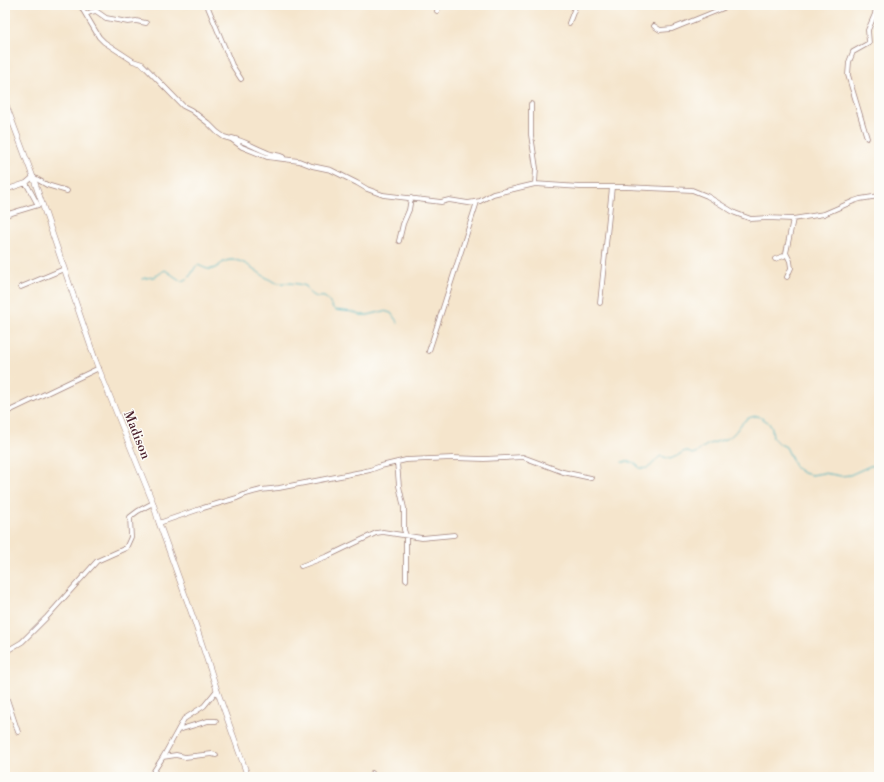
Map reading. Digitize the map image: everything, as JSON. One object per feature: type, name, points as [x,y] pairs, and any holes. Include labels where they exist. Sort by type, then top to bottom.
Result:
[{"type":"street","points":[[80,5],[99,37],[104,42],[123,53],[133,61],[142,64],[183,106],[191,110],[220,134],[231,139],[242,147],[267,157],[299,162],[331,170],[367,189],[383,195],[441,202],[449,200],[468,203],[480,201],[493,194],[535,184],[580,187],[692,190],[707,196],[735,212],[751,219],[792,219],[824,214],[860,199],[878,198]]},
{"type":"street","points":[[207,5],[232,65],[241,79]]},
{"type":"street","points":[[437,10],[440,5]]},
{"type":"street","points":[[569,23],[576,5]]},
{"type":"street","points":[[654,26],[660,30],[672,29],[731,5]]},
{"type":"street","points":[[876,7],[879,15]]},
{"type":"street","points":[[867,138],[848,75],[849,62],[852,52],[869,43],[868,30],[876,7]]},
{"type":"street","points":[[86,14],[96,11],[106,18],[128,22],[136,21],[146,23]]},
{"type":"street","name":"Madison","points":[[5,102],[33,177],[99,368],[153,504],[248,777]]},
{"type":"street","points":[[531,104],[531,135],[536,168],[535,184]]},
{"type":"street","points":[[5,190],[26,183],[33,177],[47,185],[67,191]]},
{"type":"street","points":[[5,215],[38,205],[26,183]]},
{"type":"street","points":[[600,303],[612,187]]},
{"type":"street","points":[[399,241],[403,224],[409,210],[411,198]]},
{"type":"street","points":[[429,351],[477,202]]},
{"type":"street","points":[[787,277],[791,268],[790,261],[786,253],[792,219]]},
{"type":"street","points":[[775,259],[784,256],[786,253]]},
{"type":"street","points":[[21,287],[64,269]]},
{"type":"street","points":[[5,413],[99,368]]},
{"type":"street","points":[[159,523],[261,490],[279,488],[361,472],[406,460],[523,457],[563,472],[591,478]]},
{"type":"street","points":[[397,462],[399,486],[404,508],[404,530],[406,535],[406,580]]},
{"type":"street","points":[[5,652],[22,642],[97,561],[126,548],[131,537],[130,517],[138,510],[153,504]]},
{"type":"street","points":[[301,566],[328,556],[376,533],[383,532],[422,538],[454,535]]},
{"type":"street","points":[[150,777],[184,720],[204,706],[217,690]]},
{"type":"street","points":[[5,693],[18,732]]},
{"type":"street","points":[[178,730],[208,721],[216,721]]},
{"type":"street","points":[[163,757],[176,755],[185,757],[212,754],[216,755]]},
{"type":"waterway","points":[[142,279],[155,277],[165,270],[181,281],[187,279],[197,265],[212,269],[225,261],[237,260],[248,265],[276,283],[294,283],[306,286],[312,295],[326,298],[335,310],[353,312],[360,315],[368,315],[384,311],[391,313],[398,323]]},
{"type":"waterway","points":[[622,462],[633,462],[640,468],[645,468],[651,466],[661,456],[670,459],[686,451],[692,454],[698,452],[710,444],[731,436],[746,419],[758,416],[768,422],[772,428],[773,438],[778,443],[786,447],[796,468],[803,473],[812,475],[823,473],[841,476],[850,475],[870,466],[879,465]]}]
